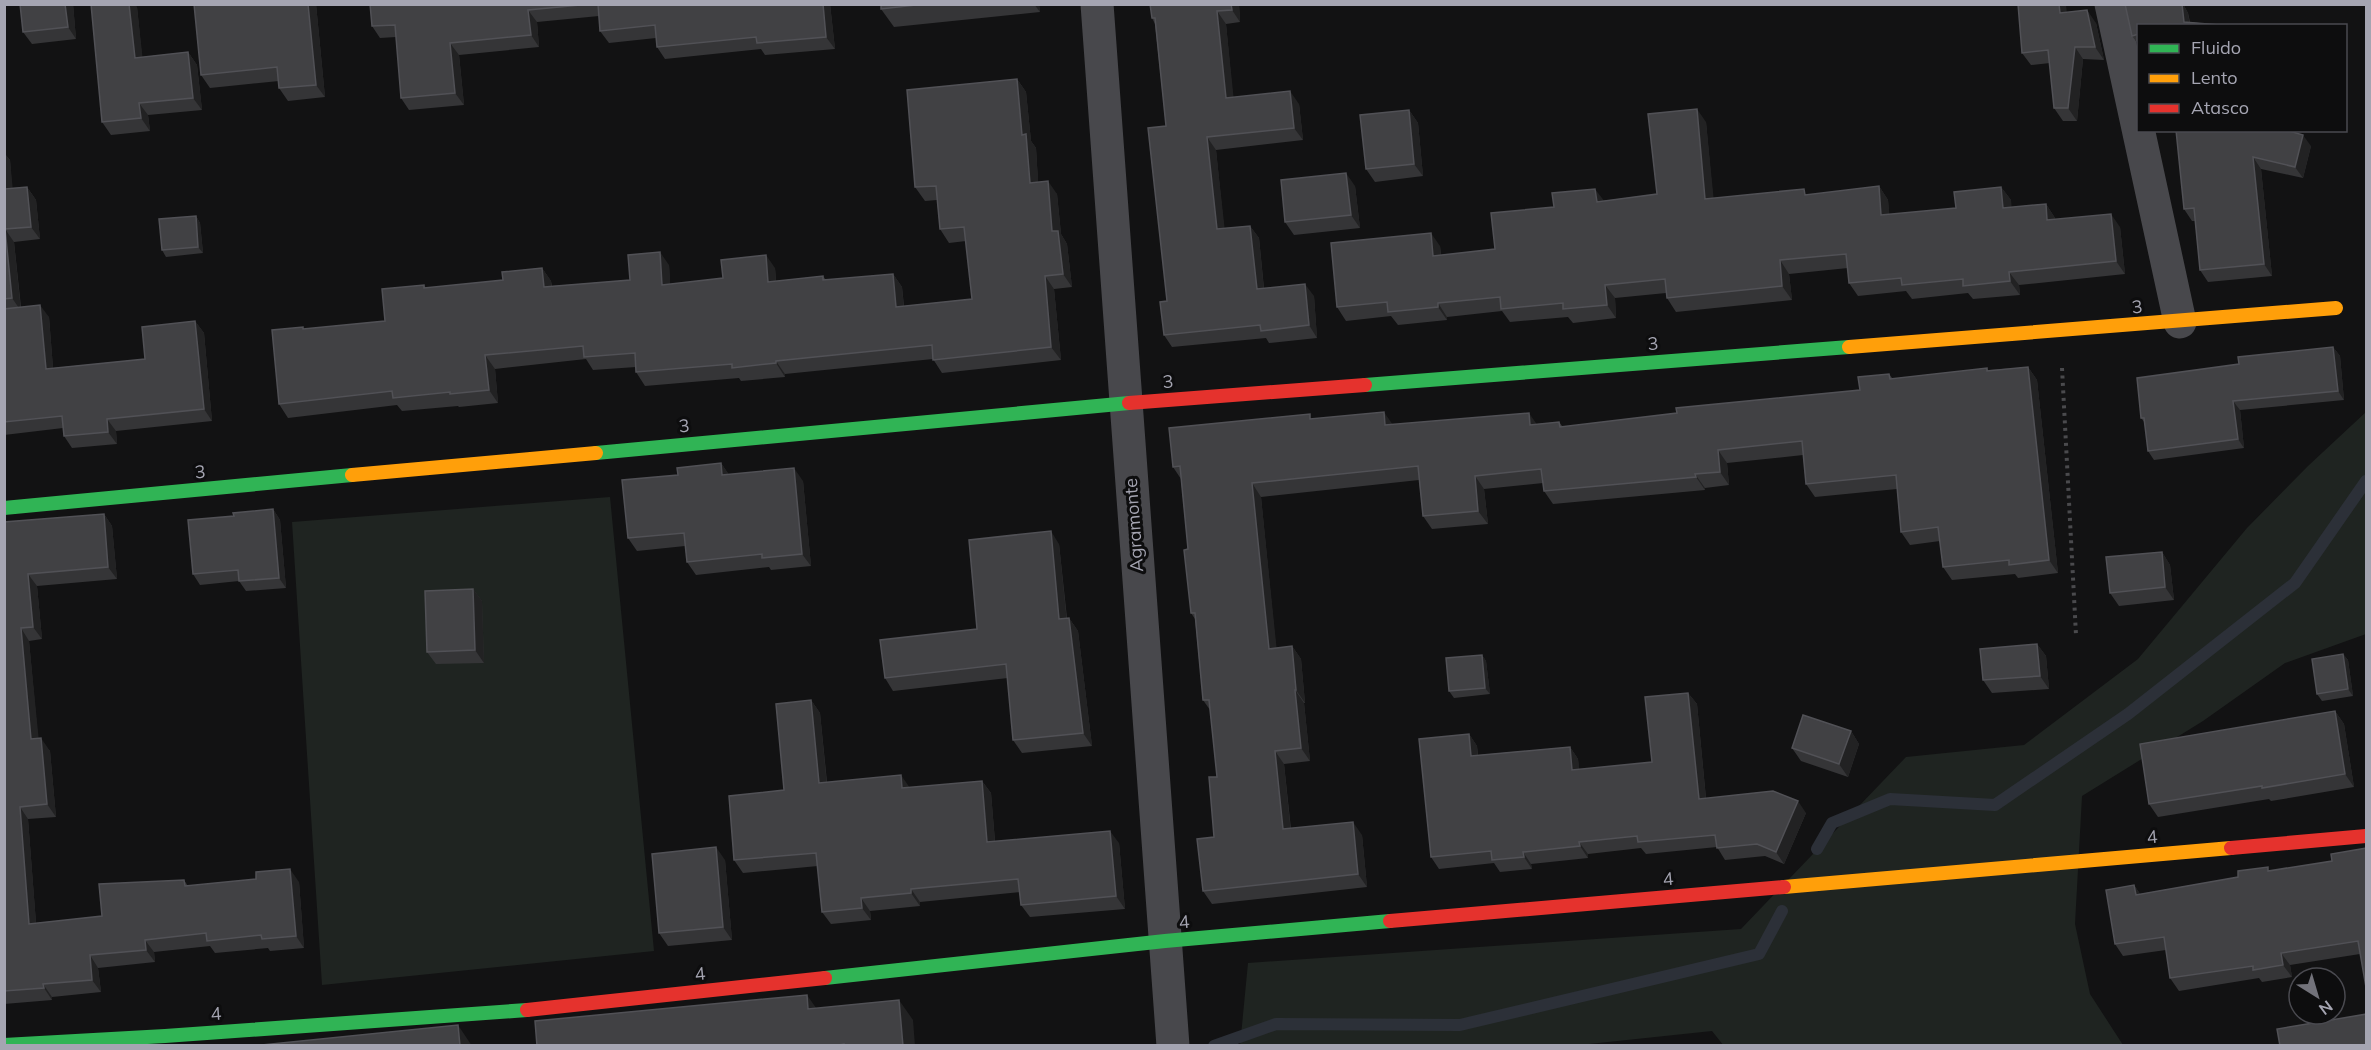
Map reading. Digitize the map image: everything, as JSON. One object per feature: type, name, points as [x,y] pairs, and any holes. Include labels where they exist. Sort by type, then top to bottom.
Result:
[{"type":"street","name":"Agramonte","points":[[1097,4],[1173,1039]]},
{"type":"street","points":[[2111,4],[2137,124]]},
{"type":"street","points":[[2139,132],[2180,322]]},
{"type":"street","name":"3","points":[[4,508],[1125,403],[2336,308]]},
{"type":"street","name":"4","points":[[4,1045],[165,1036],[563,1006],[1165,941],[2367,836]]},
{"type":"path","points":[[2060,331],[2076,635]]},
{"type":"shaded area","points":[[2366,412],[2366,634],[2285,663],[2203,721],[2082,796],[2075,924],[2090,994],[2123,1045],[1724,1046],[1712,1031],[1570,1046],[1240,1046],[1248,963],[1741,929],[1906,757],[2024,745],[2138,659],[2247,528],[2308,466]]},
{"type":"shaded area","points":[[610,497],[654,951],[322,985],[292,522]]},
{"type":"building","points":[[20,4],[65,4],[68,27],[23,32]]},
{"type":"building","points":[[91,4],[129,4],[135,58],[188,52],[193,98],[139,103],[141,118],[102,122]]},
{"type":"building","points":[[194,4],[308,4],[316,85],[279,88],[277,67],[201,75]]},
{"type":"building","points":[[370,4],[591,4],[528,10],[531,35],[450,43],[455,93],[401,98],[395,25],[372,26]]},
{"type":"building","points":[[598,4],[823,4],[826,37],[757,43],[756,37],[657,47],[655,25],[600,31]]},
{"type":"building","points":[[881,4],[925,4],[881,9]]},
{"type":"building","points":[[1150,4],[1231,4],[1232,10],[1217,11],[1226,98],[1290,91],[1294,128],[1207,137],[1217,229],[1250,226],[1257,289],[1305,284],[1309,325],[1261,331],[1260,325],[1164,335],[1160,302],[1167,301],[1148,128],[1166,126],[1155,18],[1152,18]]},
{"type":"building","points":[[2018,4],[2059,4],[2060,13],[2087,10],[2095,47],[2075,47],[2068,108],[2054,108],[2048,50],[2022,53]]},
{"type":"building","points":[[2125,4],[2182,4],[2184,22],[2208,24],[2137,24],[2137,35],[2132,36]]},
{"type":"building","points":[[1017,79],[1022,135],[1026,134],[1030,183],[1048,181],[1052,231],[1058,231],[1063,274],[1045,276],[1051,347],[933,360],[932,345],[776,361],[776,363],[732,368],[732,364],[636,372],[635,353],[584,357],[583,346],[485,355],[489,390],[393,398],[392,391],[279,404],[272,330],[385,321],[382,289],[424,285],[424,288],[503,280],[502,272],[542,268],[544,287],[630,280],[628,255],[660,252],[662,285],[723,278],[721,260],[766,255],[768,282],[823,276],[823,280],[893,274],[896,307],[972,299],[964,227],[940,229],[936,186],[915,187],[907,90]]},
{"type":"building","points":[[1697,109],[1705,199],[1804,189],[1805,195],[1879,186],[1881,215],[1956,208],[1954,192],[2001,187],[2003,208],[2046,204],[2047,220],[2111,214],[2116,261],[2009,272],[2010,281],[1963,286],[1963,279],[1902,285],[1901,278],[1849,283],[1846,254],[1780,260],[1782,286],[1667,298],[1665,279],[1605,285],[1607,305],[1563,309],[1563,303],[1501,309],[1500,297],[1438,303],[1438,307],[1388,312],[1387,302],[1337,307],[1331,243],[1431,233],[1433,256],[1495,249],[1491,213],[1554,207],[1552,193],[1595,189],[1597,202],[1657,194],[1648,114]]},
{"type":"building","points":[[1409,110],[1414,164],[1366,169],[1360,115]]},
{"type":"building","points":[[2176,132],[2293,132],[2303,135],[2295,167],[2253,157],[2264,264],[2200,270],[2194,208],[2184,209]]},
{"type":"building","points":[[1346,173],[1351,215],[1285,222],[1281,180]]},
{"type":"building","points":[[4,185],[5,189],[27,187],[31,227],[5,229],[12,298],[4,299]]},
{"type":"building","points":[[196,216],[198,247],[162,250],[159,219]]},
{"type":"building","points":[[40,305],[46,369],[145,359],[142,327],[195,321],[204,409],[107,419],[108,432],[64,436],[62,416],[4,422],[4,309]]},
{"type":"building","points":[[2333,347],[2338,391],[2233,401],[2238,439],[2148,451],[2144,418],[2141,418],[2137,378],[2239,364],[2238,357]]},
{"type":"building","points":[[2028,367],[2049,560],[2009,565],[2009,560],[1943,567],[1938,527],[1901,532],[1896,475],[1806,484],[1802,441],[1718,450],[1720,472],[1695,474],[1696,477],[1544,491],[1541,469],[1475,476],[1478,511],[1423,516],[1418,466],[1252,483],[1269,649],[1292,646],[1296,690],[1301,748],[1275,751],[1283,829],[1353,822],[1358,874],[1203,891],[1197,839],[1214,837],[1209,777],[1217,777],[1209,700],[1203,700],[1195,613],[1191,613],[1184,550],[1188,549],[1180,466],[1173,467],[1169,428],[1310,414],[1310,419],[1384,412],[1385,425],[1529,413],[1530,425],[1559,422],[1560,427],[1677,413],[1676,408],[1860,390],[1858,377],[1889,374],[1890,379],[1987,368],[1987,371]]},
{"type":"building","points":[[721,463],[722,475],[794,468],[802,554],[762,558],[762,554],[687,562],[684,533],[628,538],[622,480],[678,475],[677,468]]},
{"type":"building","points":[[273,509],[279,578],[239,581],[238,570],[193,574],[188,520],[234,516],[233,513]]},
{"type":"building","points":[[104,514],[108,567],[28,574],[33,627],[21,628],[31,739],[41,738],[47,804],[20,807],[29,924],[102,916],[99,884],[184,880],[185,886],[256,879],[256,872],[290,869],[296,936],[262,939],[261,935],[207,941],[206,933],[145,940],[146,950],[90,955],[92,980],[43,984],[44,988],[4,991],[4,522]]},
{"type":"building","points":[[1051,531],[1059,619],[1069,618],[1083,733],[1013,740],[1006,664],[885,678],[880,640],[977,629],[969,540]]},
{"type":"building","points":[[2162,552],[2165,587],[2110,593],[2106,557]]},
{"type":"building","points":[[473,589],[475,650],[427,652],[425,591]]},
{"type":"building","points":[[2037,644],[2040,676],[1983,680],[1980,649]]},
{"type":"building","points":[[2343,654],[2348,689],[2317,694],[2312,659]]},
{"type":"building","points":[[1482,655],[1485,688],[1449,691],[1446,658]]},
{"type":"building","points":[[1688,693],[1699,799],[1773,791],[1798,801],[1776,852],[1757,844],[1717,848],[1715,835],[1638,842],[1637,836],[1579,842],[1580,846],[1523,852],[1524,857],[1492,860],[1491,851],[1431,857],[1419,739],[1469,734],[1471,756],[1570,747],[1572,770],[1652,762],[1645,697]]},
{"type":"building","points":[[811,700],[819,783],[901,775],[902,788],[982,781],[987,842],[1110,831],[1116,896],[1021,905],[1018,879],[911,889],[911,893],[861,898],[862,908],[822,912],[816,853],[734,860],[729,796],[784,790],[776,704]]},
{"type":"building","points":[[2335,711],[2345,774],[2149,804],[2140,744]]},
{"type":"building","points":[[1803,715],[1851,731],[1839,764],[1792,748]]},
{"type":"building","points":[[716,847],[723,927],[659,933],[652,854]]},
{"type":"building","points":[[2367,848],[2367,993],[2358,941],[2281,953],[2283,965],[2253,970],[2253,966],[2170,978],[2164,937],[2115,944],[2106,890],[2134,885],[2136,895],[2238,877],[2238,871],[2268,867],[2268,871],[2332,861],[2331,854]]},
{"type":"building","points":[[807,995],[808,1009],[899,1000],[903,1046],[844,1046],[844,1044],[834,1046],[537,1046],[535,1021]]},
{"type":"building","points":[[2367,1014],[2367,1046],[2280,1046],[2277,1029],[2295,1026],[2347,1026],[2347,1017]]},
{"type":"building","points":[[458,1025],[460,1046],[251,1046]]},
{"type":"waterway","points":[[1817,849],[1832,823],[1890,799],[1995,805],[2128,714],[2295,583],[2366,481]]},
{"type":"waterway","points":[[1214,1046],[1276,1024],[1460,1025],[1759,954],[1782,911]]},
{"type":"traffic: fast","points":[[1365,385],[1849,347]]},
{"type":"traffic: fast","points":[[596,453],[1129,403]]},
{"type":"traffic: fast","points":[[4,508],[352,475]]},
{"type":"traffic: fast","points":[[825,978],[1165,941],[1390,921]]},
{"type":"traffic: fast","points":[[4,1045],[527,1010]]},
{"type":"traffic: slow","points":[[1849,347],[2336,308]]},
{"type":"traffic: slow","points":[[352,475],[596,453]]},
{"type":"traffic: slow","points":[[1784,887],[2231,848]]},
{"type":"traffic: jam","points":[[1129,403],[1365,385]]},
{"type":"traffic: jam","points":[[2231,848],[2366,836]]},
{"type":"traffic: jam","points":[[1390,921],[1784,887]]},
{"type":"traffic: jam","points":[[527,1010],[825,978]]}]
